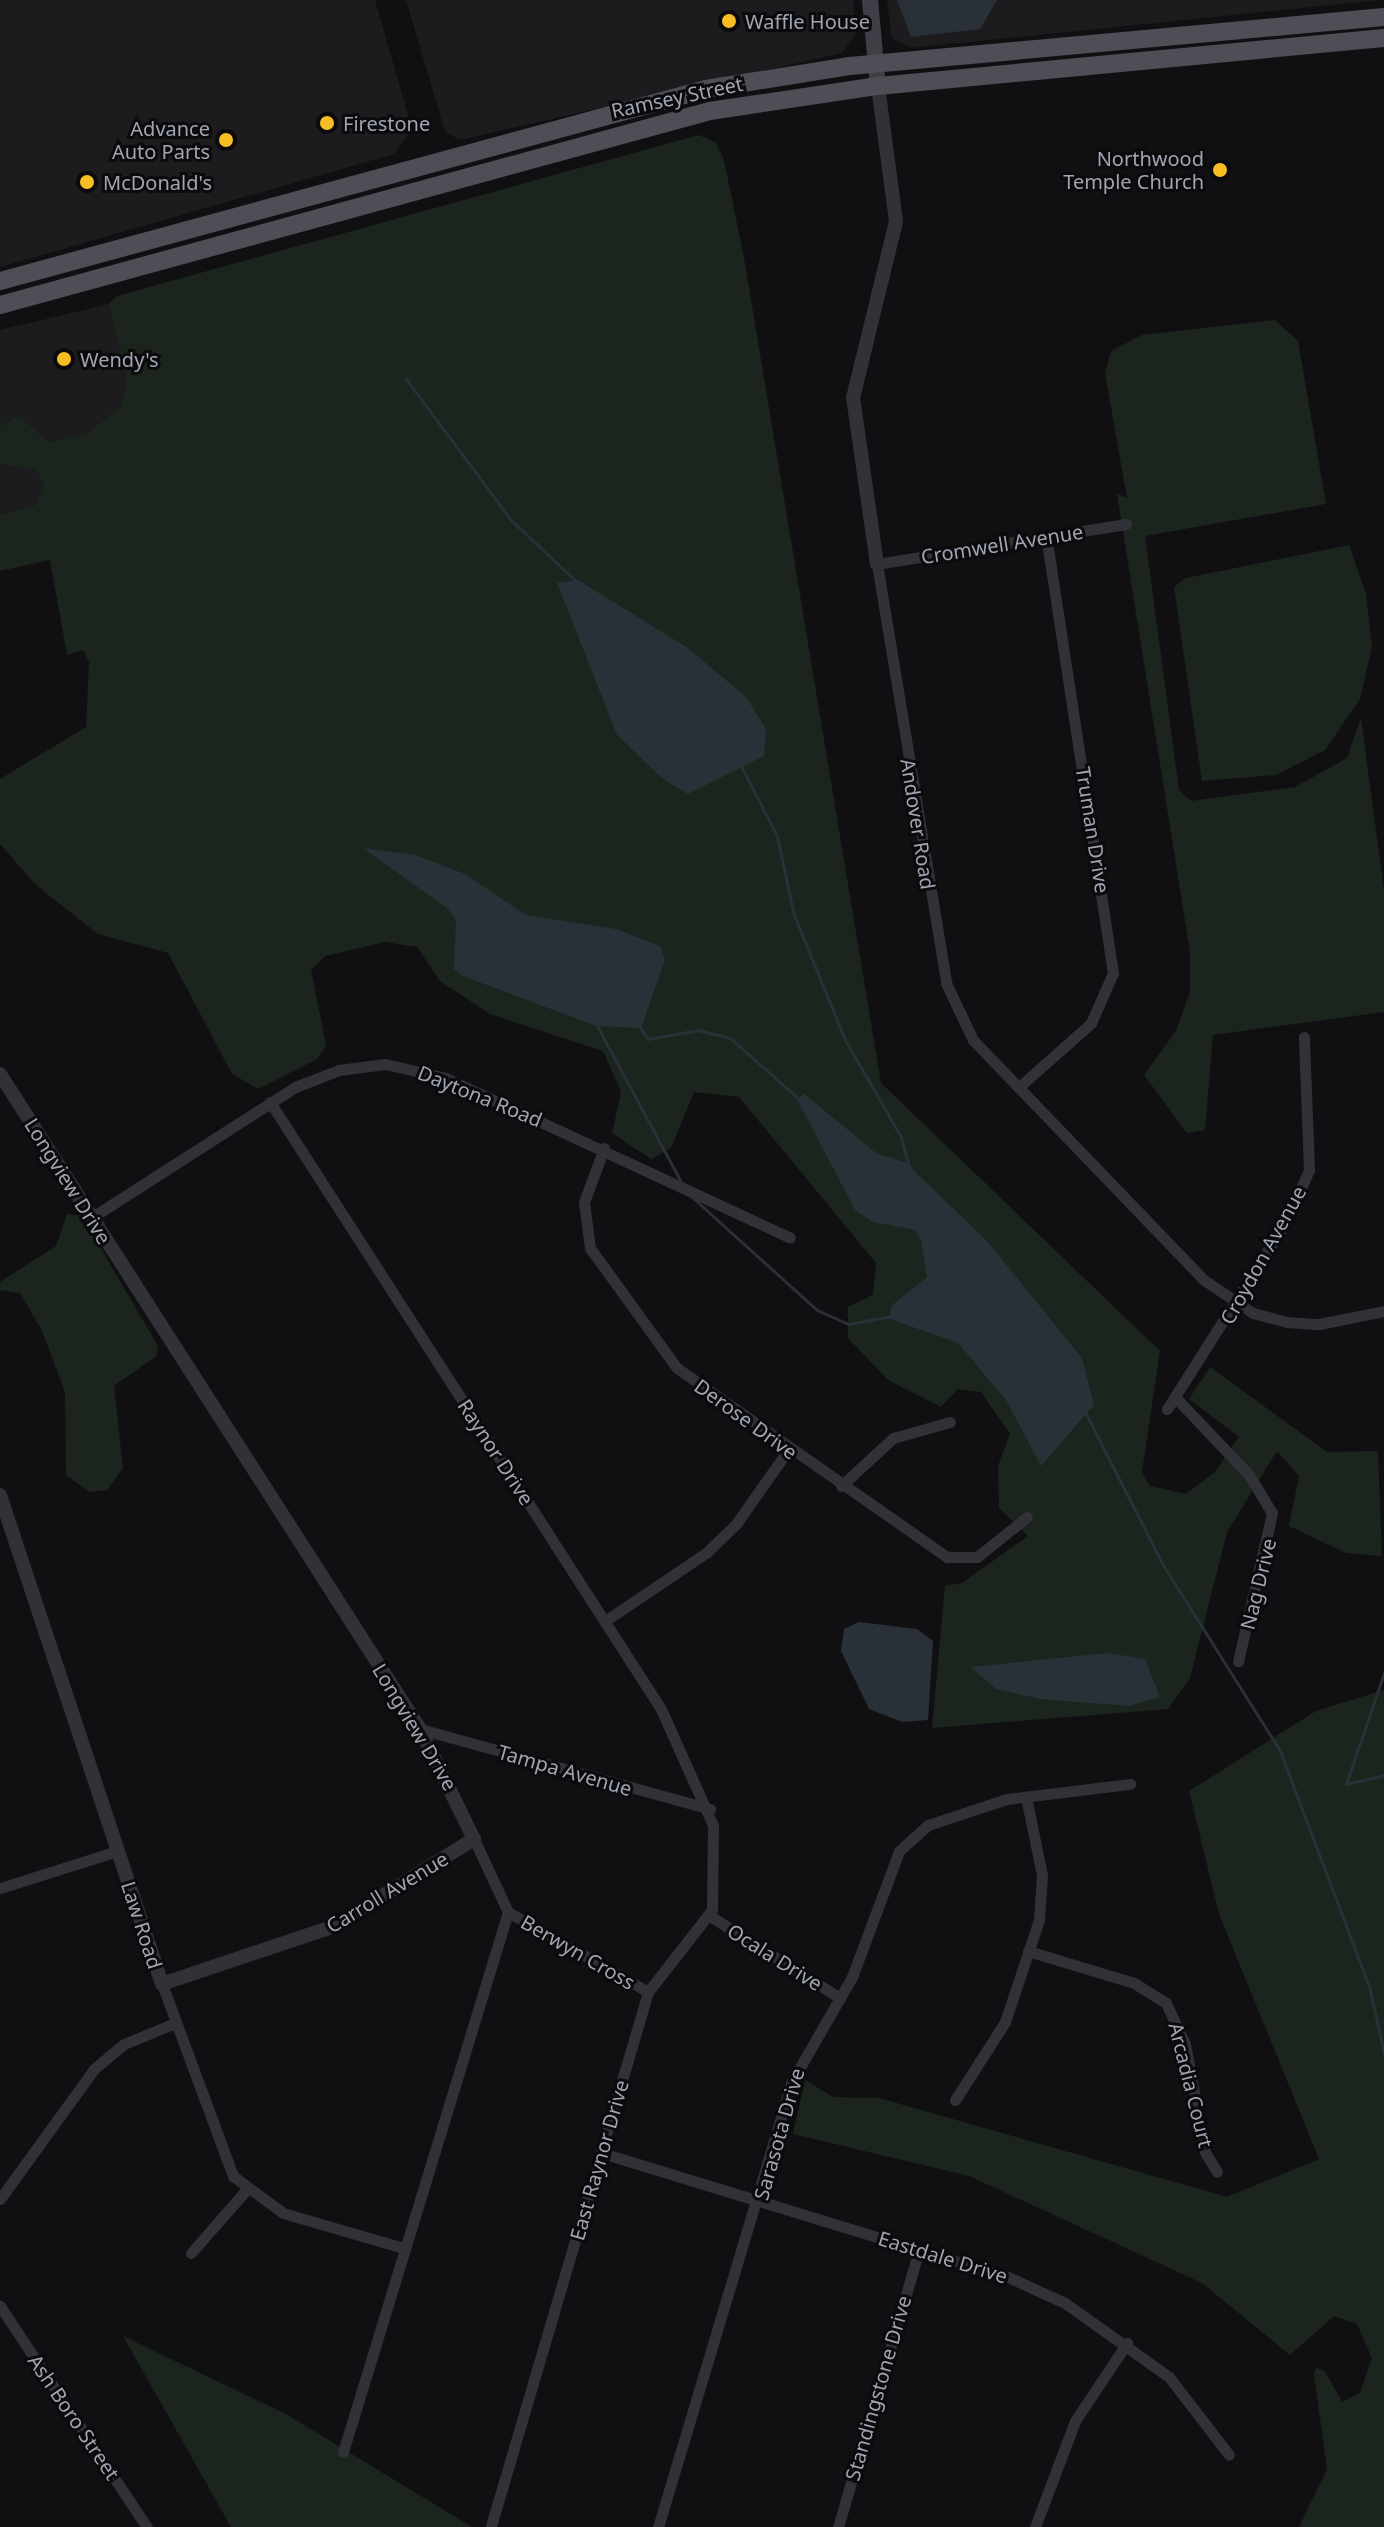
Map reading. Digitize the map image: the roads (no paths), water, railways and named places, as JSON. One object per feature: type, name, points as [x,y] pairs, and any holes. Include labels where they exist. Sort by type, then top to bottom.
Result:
[{"type":"main road","points":[[870,0],[878,86]]},
{"type":"main road","name":"Ramsey Street","points":[[0,281],[664,97],[876,65],[1384,17]]},
{"type":"main road","name":"Ramsey Street","points":[[0,305],[441,181],[683,117],[878,86],[1384,38]]},
{"type":"main road","points":[[435,159],[441,181]]},
{"type":"main road","points":[[42,293],[44,269]]},
{"type":"main road","points":[[25,274],[42,293]]},
{"type":"street","name":"Andover Road","points":[[878,86],[896,221],[853,398],[940,961],[973,1040],[1185,1263],[1237,1303],[1303,1324],[1384,1311]]},
{"type":"street","name":"Cromwell Avenue","points":[[877,564],[1126,524]]},
{"type":"street","name":"Truman Drive","points":[[1019,1087],[1091,1023],[1113,973],[1046,537]]},
{"type":"street","name":"Croydon Avenue","points":[[1167,1409],[1237,1303],[1309,1170],[1314,1139],[1304,1037]]},
{"type":"street","name":"Daytona Road","points":[[91,1218],[270,1102],[339,1070],[408,1067],[604,1148],[790,1238]]},
{"type":"street","name":"Longview Drive","points":[[0,1074],[420,1729],[508,1912]]},
{"type":"street","name":"Raynor Drive","points":[[270,1102],[661,1709],[710,1809]]},
{"type":"street","name":"Derose Drive","points":[[604,1148],[584,1202],[593,1255],[677,1368],[788,1450],[954,1560],[977,1557],[1027,1517]]},
{"type":"street","name":"Nag Drive","points":[[1176,1398],[1249,1475],[1272,1513],[1238,1661]]},
{"type":"street","points":[[841,1486],[893,1438],[950,1422]]},
{"type":"street","points":[[605,1621],[706,1553],[736,1524],[788,1450]]},
{"type":"street","name":"Law Road","points":[[0,1495],[217,2144],[247,2189],[283,2213],[400,2247]]},
{"type":"street","name":"Tampa Avenue","points":[[420,1729],[710,1809]]},
{"type":"street","name":"Sarasota Drive","points":[[658,2527],[759,2201],[791,2083],[840,1998],[903,1844],[935,1822],[1026,1797],[1130,1784]]},
{"type":"street","points":[[955,2100],[998,2036],[1028,1951],[1042,1875],[1026,1797]]},
{"type":"street","points":[[710,1809],[717,1871],[710,1916]]},
{"type":"street","name":"Carroll Avenue","points":[[162,1984],[332,1927],[474,1839]]},
{"type":"street","points":[[0,1888],[117,1851]]},
{"type":"street","points":[[343,2452],[400,2247],[508,1912]]},
{"type":"street","name":"Berwyn Cross","points":[[508,1912],[648,1992]]},
{"type":"street","name":"Ocala Drive","points":[[710,1916],[840,1998]]},
{"type":"street","name":"East Raynor Drive","points":[[491,2526],[648,1992],[710,1916]]},
{"type":"street","name":"Arcadia Court","points":[[1028,1951],[1134,1983],[1166,2003],[1185,2044],[1205,2152],[1217,2172]]},
{"type":"street","points":[[0,2199],[94,2069],[124,2044],[175,2023]]},
{"type":"street","name":"Eastdale Drive","points":[[602,2153],[1036,2289],[1127,2343],[1191,2401],[1229,2455]]},
{"type":"street","points":[[191,2253],[247,2189]]},
{"type":"street","name":"Standingstone Drive","points":[[838,2527],[919,2250]]},
{"type":"street","name":"Ash Boro Street","points":[[0,2306],[147,2527]]},
{"type":"street","points":[[1035,2527],[1075,2421],[1127,2343]]},
{"type":"waterway","points":[[406,379],[511,520],[577,582]]},
{"type":"waterway","points":[[742,768],[777,836],[794,915],[845,1040],[901,1137],[910,1171]]},
{"type":"waterway","points":[[596,1024],[681,1182]]},
{"type":"waterway","points":[[639,1026],[648,1039],[698,1030],[730,1038],[800,1100]]},
{"type":"waterway","points":[[693,1198],[817,1310],[848,1324],[892,1316]]},
{"type":"waterway","points":[[1085,1412],[1163,1565],[1280,1751],[1369,1986],[1384,2053]]},
{"type":"waterway","points":[[1346,1784],[1384,1673]]},
{"type":"waterway","points":[[1346,1784],[1384,1775]]},
{"type":"place","name":"Waffle House","points":[[729,21]]},
{"type":"place","name":"Firestone","points":[[327,123]]},
{"type":"place","name":"Advance Auto Parts","points":[[226,140]]},
{"type":"place","name":"Northwood Temple Church","points":[[1220,170]]},
{"type":"place","name":"McDonald's","points":[[87,182]]},
{"type":"place","name":"Wendy's","points":[[64,359]]}]
